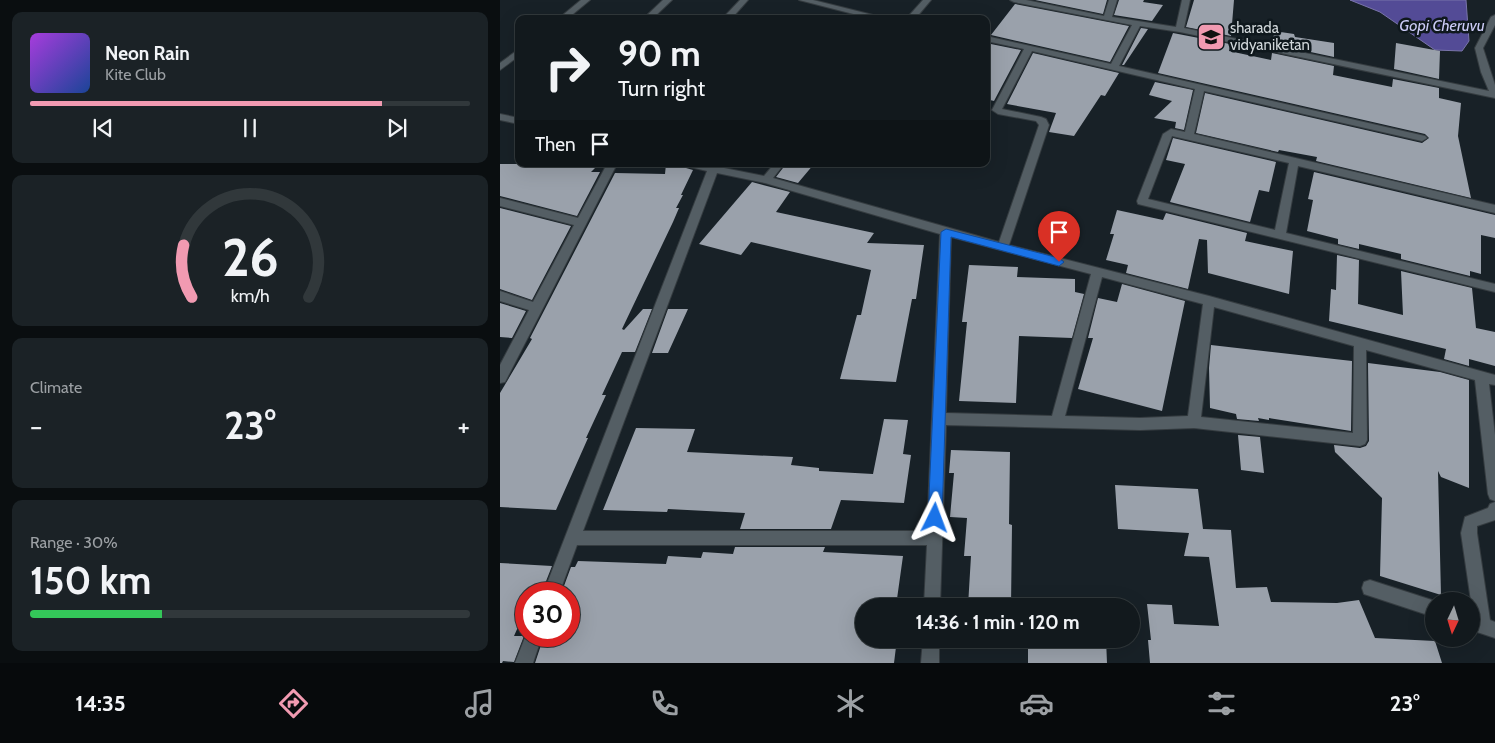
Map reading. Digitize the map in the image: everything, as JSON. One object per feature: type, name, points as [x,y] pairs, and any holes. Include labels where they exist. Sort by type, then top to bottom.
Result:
[{"type":"street","points":[[567,15],[586,0]]},
{"type":"street","points":[[651,15],[668,0]]},
{"type":"street","points":[[730,15],[744,0]]},
{"type":"street","points":[[802,0],[868,15]]},
{"type":"street","points":[[914,15],[927,0]]},
{"type":"street","points":[[1014,0],[1034,2],[1137,24],[1180,30],[1495,95]]},
{"type":"street","points":[[1107,18],[1113,0]]},
{"type":"street","points":[[1180,30],[1186,0]]},
{"type":"street","points":[[1495,17],[1479,48],[1495,95]]},
{"type":"street","points":[[1113,68],[1137,24]]},
{"type":"street","points":[[990,39],[1422,138]]},
{"type":"street","points":[[1003,247],[1044,125],[1043,121],[1038,118],[996,110],[1029,49]]},
{"type":"street","points":[[500,67],[515,56]]},
{"type":"street","points":[[1189,136],[1200,87]]},
{"type":"street","points":[[500,117],[515,120]]},
{"type":"street","points":[[1495,208],[1294,162],[1175,132],[1168,134],[1142,201],[1495,288]]},
{"type":"street","points":[[1280,235],[1294,162]]},
{"type":"street","points":[[500,378],[610,167]]},
{"type":"street","points":[[704,167],[766,180],[946,232],[1209,301],[1495,380]]},
{"type":"street","points":[[766,180],[776,167]]},
{"type":"street","points":[[556,582],[713,169]]},
{"type":"street","points":[[500,202],[581,223]]},
{"type":"street","points":[[932,598],[946,232]]},
{"type":"street","points":[[1057,422],[1097,272]]},
{"type":"street","points":[[500,296],[536,308]]},
{"type":"street","points":[[1194,422],[1209,301]]},
{"type":"street","points":[[940,419],[1140,424],[1194,422],[1360,440],[1360,343]]},
{"type":"street","points":[[1481,376],[1495,494]]},
{"type":"street","points":[[1483,626],[1468,533],[1470,522],[1494,513],[1495,509]]},
{"type":"street","points":[[572,538],[934,538]]},
{"type":"street","points":[[1370,588],[1425,606]]},
{"type":"street","points":[[524,663],[530,647]]},
{"type":"street","points":[[930,663],[931,648]]},
{"type":"water","name":"Gopi Cheruvu","points":[[1350,0],[1466,0],[1469,41],[1462,51],[1435,50],[1380,12]]},
{"type":"building","points":[[1035,0],[1107,0],[1103,14]]},
{"type":"building","points":[[1119,0],[1144,0],[1143,2],[1163,5],[1152,21],[1114,15]]},
{"type":"building","points":[[1194,0],[1234,0],[1231,36],[1186,27]]},
{"type":"building","points":[[1015,4],[1129,26],[1110,62],[991,35]]},
{"type":"building","points":[[1141,28],[1148,29],[1124,65],[1122,65]]},
{"type":"building","points":[[1274,31],[1294,34],[1295,37],[1334,43],[1334,57],[1273,44]]},
{"type":"building","points":[[1173,33],[1230,44],[1229,51],[1271,60],[1272,53],[1334,66],[1333,75],[1392,87],[1393,79],[1439,88],[1439,98],[1461,103],[1458,136],[1471,198],[1316,161],[1317,157],[1279,150],[1278,152],[1196,133],[1205,93],[1422,143],[1429,138],[1425,134],[1158,73]]},
{"type":"building","points":[[1396,43],[1440,51],[1439,79],[1394,69]]},
{"type":"building","points":[[990,44],[1021,50],[994,101],[990,100]]},
{"type":"building","points":[[1033,53],[1119,73],[1105,96],[1101,95],[1074,136],[1049,132],[1056,113],[1007,104]]},
{"type":"building","points":[[1155,82],[1193,90],[1184,130],[1175,128],[1176,122],[1154,118],[1172,101],[1149,95]]},
{"type":"building","points":[[1173,138],[1276,162],[1269,192],[1259,190],[1250,222],[1170,202],[1185,164],[1166,160]]},
{"type":"building","points":[[500,164],[515,164],[515,167],[596,167],[591,172],[600,172],[577,216],[500,196]]},
{"type":"building","points":[[666,167],[685,167],[693,170],[676,208],[679,208],[673,222],[622,329],[624,330],[643,309],[652,309],[635,352],[622,352],[602,395],[606,395],[556,510],[500,507],[500,393],[532,339],[530,338],[615,173],[665,174]]},
{"type":"building","points":[[784,167],[811,167],[798,183],[776,177]]},
{"type":"building","points":[[1314,172],[1495,215],[1495,238],[1481,235],[1481,274],[1470,271],[1470,276],[1401,259],[1401,254],[1359,244],[1359,249],[1338,244],[1338,239],[1307,231],[1313,200],[1308,199]]},
{"type":"building","points":[[752,182],[790,192],[776,212],[874,233],[867,243],[924,245],[916,299],[912,299],[896,382],[840,379],[857,315],[861,315],[871,270],[751,242],[741,255],[699,244]]},
{"type":"building","points":[[500,208],[571,226],[532,300],[500,289]]},
{"type":"building","points":[[1117,210],[1163,220],[1166,213],[1247,233],[1245,241],[1293,251],[1289,294],[1208,273],[1207,240],[1199,239],[1188,289],[1126,273],[1128,265],[1106,260],[1114,234],[1110,234]]},
{"type":"building","points":[[1337,255],[1359,260],[1358,304],[1403,315],[1401,271],[1472,288],[1476,328],[1495,332],[1495,366],[1469,359],[1469,366],[1444,359],[1446,349],[1329,321],[1331,289],[1336,290]]},
{"type":"building","points":[[969,265],[1018,267],[1017,277],[1075,279],[1075,292],[1084,294],[1072,338],[1019,336],[1016,403],[959,401],[967,322],[962,322]]},
{"type":"building","points":[[1122,284],[1185,301],[1162,411],[1078,389],[1093,338],[1088,338],[1098,298],[1117,302]]},
{"type":"building","points":[[500,303],[526,311],[512,338],[500,337]]},
{"type":"building","points":[[668,309],[688,309],[668,353],[652,353]]},
{"type":"building","points":[[1211,345],[1352,361],[1351,431],[1269,418],[1269,420],[1258,418],[1259,421],[1237,419],[1236,414],[1210,408],[1209,368]]},
{"type":"building","points":[[1368,363],[1440,372],[1469,380],[1469,488],[1441,477],[1438,471],[1441,592],[1431,592],[1380,576],[1382,498],[1335,452],[1334,445],[1360,448],[1366,446],[1369,441]]},
{"type":"building","points":[[884,419],[908,420],[903,454],[911,455],[904,503],[841,500],[831,529],[740,529],[745,513],[668,509],[667,512],[603,510],[636,428],[695,429],[687,452],[793,457],[791,465],[819,468],[819,471],[873,474]]},
{"type":"building","points":[[1238,435],[1260,437],[1264,473],[1241,470]]},
{"type":"building","points":[[951,450],[1010,452],[1009,524],[1012,525],[1011,598],[968,598],[971,556],[964,556],[967,518],[950,517],[954,473],[949,473]]},
{"type":"building","points":[[1115,485],[1198,489],[1203,529],[1231,530],[1236,588],[1267,587],[1271,602],[1337,603],[1359,600],[1375,638],[1425,640],[1425,648],[1437,648],[1442,663],[1150,663],[1148,640],[1151,640],[1147,604],[1172,605],[1174,624],[1219,626],[1209,557],[1184,556],[1189,533],[1118,529]]},
{"type":"building","points":[[735,547],[825,547],[823,552],[903,556],[897,598],[855,598],[855,648],[896,648],[894,663],[535,663],[540,647],[580,647],[580,582],[565,582],[571,567],[575,567],[578,561],[666,564],[668,556],[701,558],[703,552],[733,554]]},
{"type":"building","points":[[500,563],[552,566],[546,582],[515,582],[514,636],[515,647],[520,647],[514,662],[503,661],[500,663]]},
{"type":"building","points":[[1028,648],[1106,648],[1107,663],[1028,663]]},
{"type":"place","name":"sharada vidyaniketan","points":[[1211,37]]},
{"type":"route","points":[[935,518],[946,232],[1059,262]]}]
